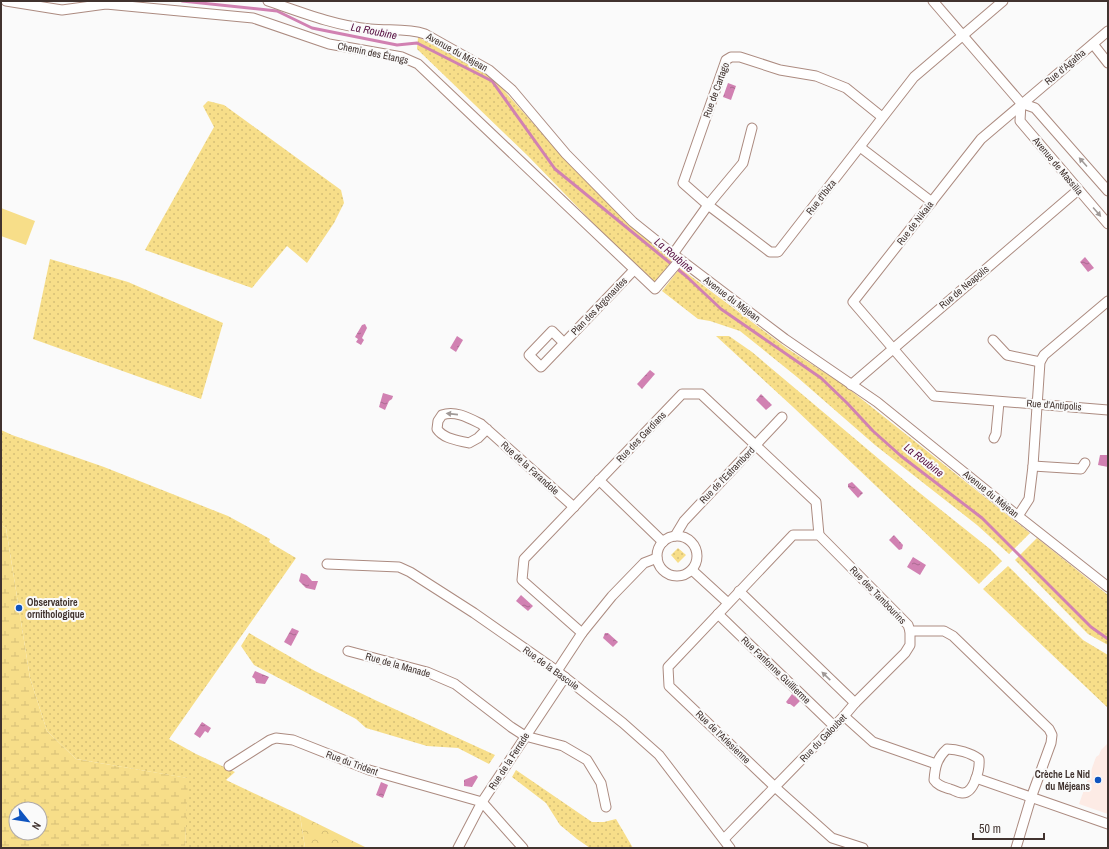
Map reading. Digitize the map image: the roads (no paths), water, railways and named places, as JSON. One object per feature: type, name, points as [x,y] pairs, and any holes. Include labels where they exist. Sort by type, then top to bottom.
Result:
[{"type":"street","name":"Chemin des Étangs","points":[[6,1],[62,10],[106,4],[253,18],[329,44],[402,57],[410,60],[418,64],[634,270],[657,287],[677,257]]},
{"type":"street","name":"Avenue du Méjean","points":[[268,1],[326,20],[369,29],[415,31],[425,34],[489,70],[512,90],[566,154],[628,217],[677,257],[785,339],[877,402],[1108,587]]},
{"type":"street","name":"Avenue de Massilia","points":[[933,1],[1021,104],[1035,108],[1108,191]]},
{"type":"street","name":"Rue d'Ibiza","points":[[708,205],[770,252],[778,252],[914,77],[1003,1]]},
{"type":"street","name":"Rue d'Agatha","points":[[1021,104],[1108,31]]},
{"type":"street","points":[[1093,44],[1108,62]]},
{"type":"street","name":"Rue de Cartago","points":[[708,205],[683,183],[726,60],[731,56],[740,57],[780,70],[816,76],[846,88],[882,117]]},
{"type":"street","name":"Avenue de Massilia","points":[[1021,104],[1020,120],[1108,224]]},
{"type":"street","name":"Rue de Nikaia","points":[[893,348],[853,302],[981,139],[1021,104]]},
{"type":"street","points":[[677,257],[708,205],[743,163],[752,128]]},
{"type":"street","points":[[860,146],[932,202]]},
{"type":"street","name":"Rue de Neapolis","points":[[851,385],[1078,190]]},
{"type":"street","name":"Plan des Argonautes","points":[[564,343],[634,270]]},
{"type":"street","points":[[1018,516],[1029,499],[1038,404],[1040,362],[1044,355],[1108,301]]},
{"type":"street","points":[[993,340],[1007,355],[1040,362]]},
{"type":"street","name":"Rue d'Antipolis","points":[[893,348],[934,396],[1108,410]]},
{"type":"street","name":"Rue des Gardians","points":[[582,633],[522,580],[524,559],[682,394],[701,394],[816,502],[819,535]]},
{"type":"street","points":[[994,438],[996,434],[999,402]]},
{"type":"street","name":"Rue de la Farandole","points":[[487,429],[478,438],[469,443],[447,437],[441,434],[437,429],[438,421],[442,415],[448,413],[466,417],[481,424],[487,429],[574,506]]},
{"type":"street","name":"Rue de l'Estrambord","points":[[675,536],[684,520],[782,417]]},
{"type":"street","points":[[1033,466],[1081,469],[1086,463]]},
{"type":"street","points":[[599,480],[663,542]]},
{"type":"street","points":[[692,570],[728,603],[793,535],[819,535]]},
{"type":"street","name":"Rue des Tambourins","points":[[819,535],[908,625],[910,631],[944,631],[953,636],[1049,729],[1052,735],[1051,743],[1031,798]]},
{"type":"street","points":[[675,536],[682,536],[688,539],[694,544],[697,550],[698,557],[696,564],[687,574],[681,576],[674,576],[662,570],[657,558],[657,552],[663,542],[668,538],[675,536]]},
{"type":"street","points":[[556,671],[582,633],[612,596],[644,563],[657,558]]},
{"type":"street","name":"Rue de la Bascule","points":[[327,564],[399,567],[474,613],[564,677],[623,723],[659,755],[730,848]]},
{"type":"street","points":[[739,591],[854,703]]},
{"type":"street","name":"Rue de l'Arlesienne","points":[[728,603],[668,667],[668,686],[776,788],[832,838],[863,848]]},
{"type":"street","name":"Rue Fanfonne Guillierme","points":[[718,614],[834,726]]},
{"type":"street","name":"Rue du Galoubet","points":[[724,839],[776,788],[844,716],[854,703],[905,653],[910,645],[910,631]]},
{"type":"street","name":"Rue de la Manade","points":[[348,651],[427,672],[455,684],[525,736],[563,746],[587,760],[601,783],[606,806]]},
{"type":"street","name":"Rue de la Ferrade","points":[[458,848],[482,802],[564,677]]},
{"type":"street","points":[[844,716],[873,742],[936,764]]},
{"type":"street","name":"Rue du Trident","points":[[230,766],[270,740],[276,738],[293,740],[369,770],[482,802]]},
{"type":"street","points":[[947,749],[954,749],[979,759],[980,766],[976,778],[968,792],[962,793],[939,785],[934,780],[936,764],[943,752],[947,749]]},
{"type":"street","points":[[976,778],[1108,824]]},
{"type":"street","points":[[1016,848],[1031,798]]},
{"type":"street","points":[[482,802],[523,848]]},
{"type":"water","points":[[728,83],[736,86],[731,100],[723,97]]},
{"type":"water","points":[[1085,257],[1094,268],[1088,272],[1080,262]]},
{"type":"water","points":[[365,324],[367,328],[362,338],[364,340],[361,345],[356,342],[358,339],[355,337],[362,325]]},
{"type":"water","points":[[457,336],[463,340],[456,352],[450,348]]},
{"type":"water","points":[[650,370],[655,374],[642,389],[637,384]]},
{"type":"water","points":[[383,393],[393,396],[385,410],[379,407]]},
{"type":"water","points":[[761,394],[772,405],[766,410],[756,400]]},
{"type":"water","points":[[1100,455],[1108,455],[1108,467],[1098,465]]},
{"type":"water","points":[[852,482],[863,493],[858,498],[848,487],[848,484]]},
{"type":"water","points":[[894,535],[903,545],[902,549],[899,550],[889,540]]},
{"type":"water","points":[[913,557],[926,565],[920,575],[907,567]]},
{"type":"water","points":[[301,573],[307,575],[312,581],[318,581],[315,590],[306,588],[299,581]]},
{"type":"water","points":[[521,595],[533,606],[528,611],[516,601]]},
{"type":"water","points":[[292,628],[299,631],[291,646],[284,642]]},
{"type":"water","points":[[605,633],[608,633],[618,642],[613,647],[603,638]]},
{"type":"water","points":[[255,671],[269,677],[265,684],[256,683],[255,679],[252,677]]},
{"type":"water","points":[[792,694],[800,701],[794,707],[786,702]]},
{"type":"water","points":[[202,722],[211,728],[208,733],[205,731],[200,738],[194,734]]},
{"type":"water","points":[[476,775],[478,777],[472,787],[464,786],[464,780]]},
{"type":"water","points":[[381,782],[388,785],[383,798],[376,795]]},
{"type":"waterway","name":"La Roubine","points":[[182,1],[277,11],[312,28],[397,45],[417,43],[492,81],[555,169],[686,276],[721,309],[821,378],[873,431],[901,456],[982,518],[1091,627],[1108,639]]},
{"type":"place","name":"Observatoire ornithologique","points":[[19,608]]},
{"type":"place","name":"Crèche Le Nid du Méjeans","points":[[1098,780]]}]
